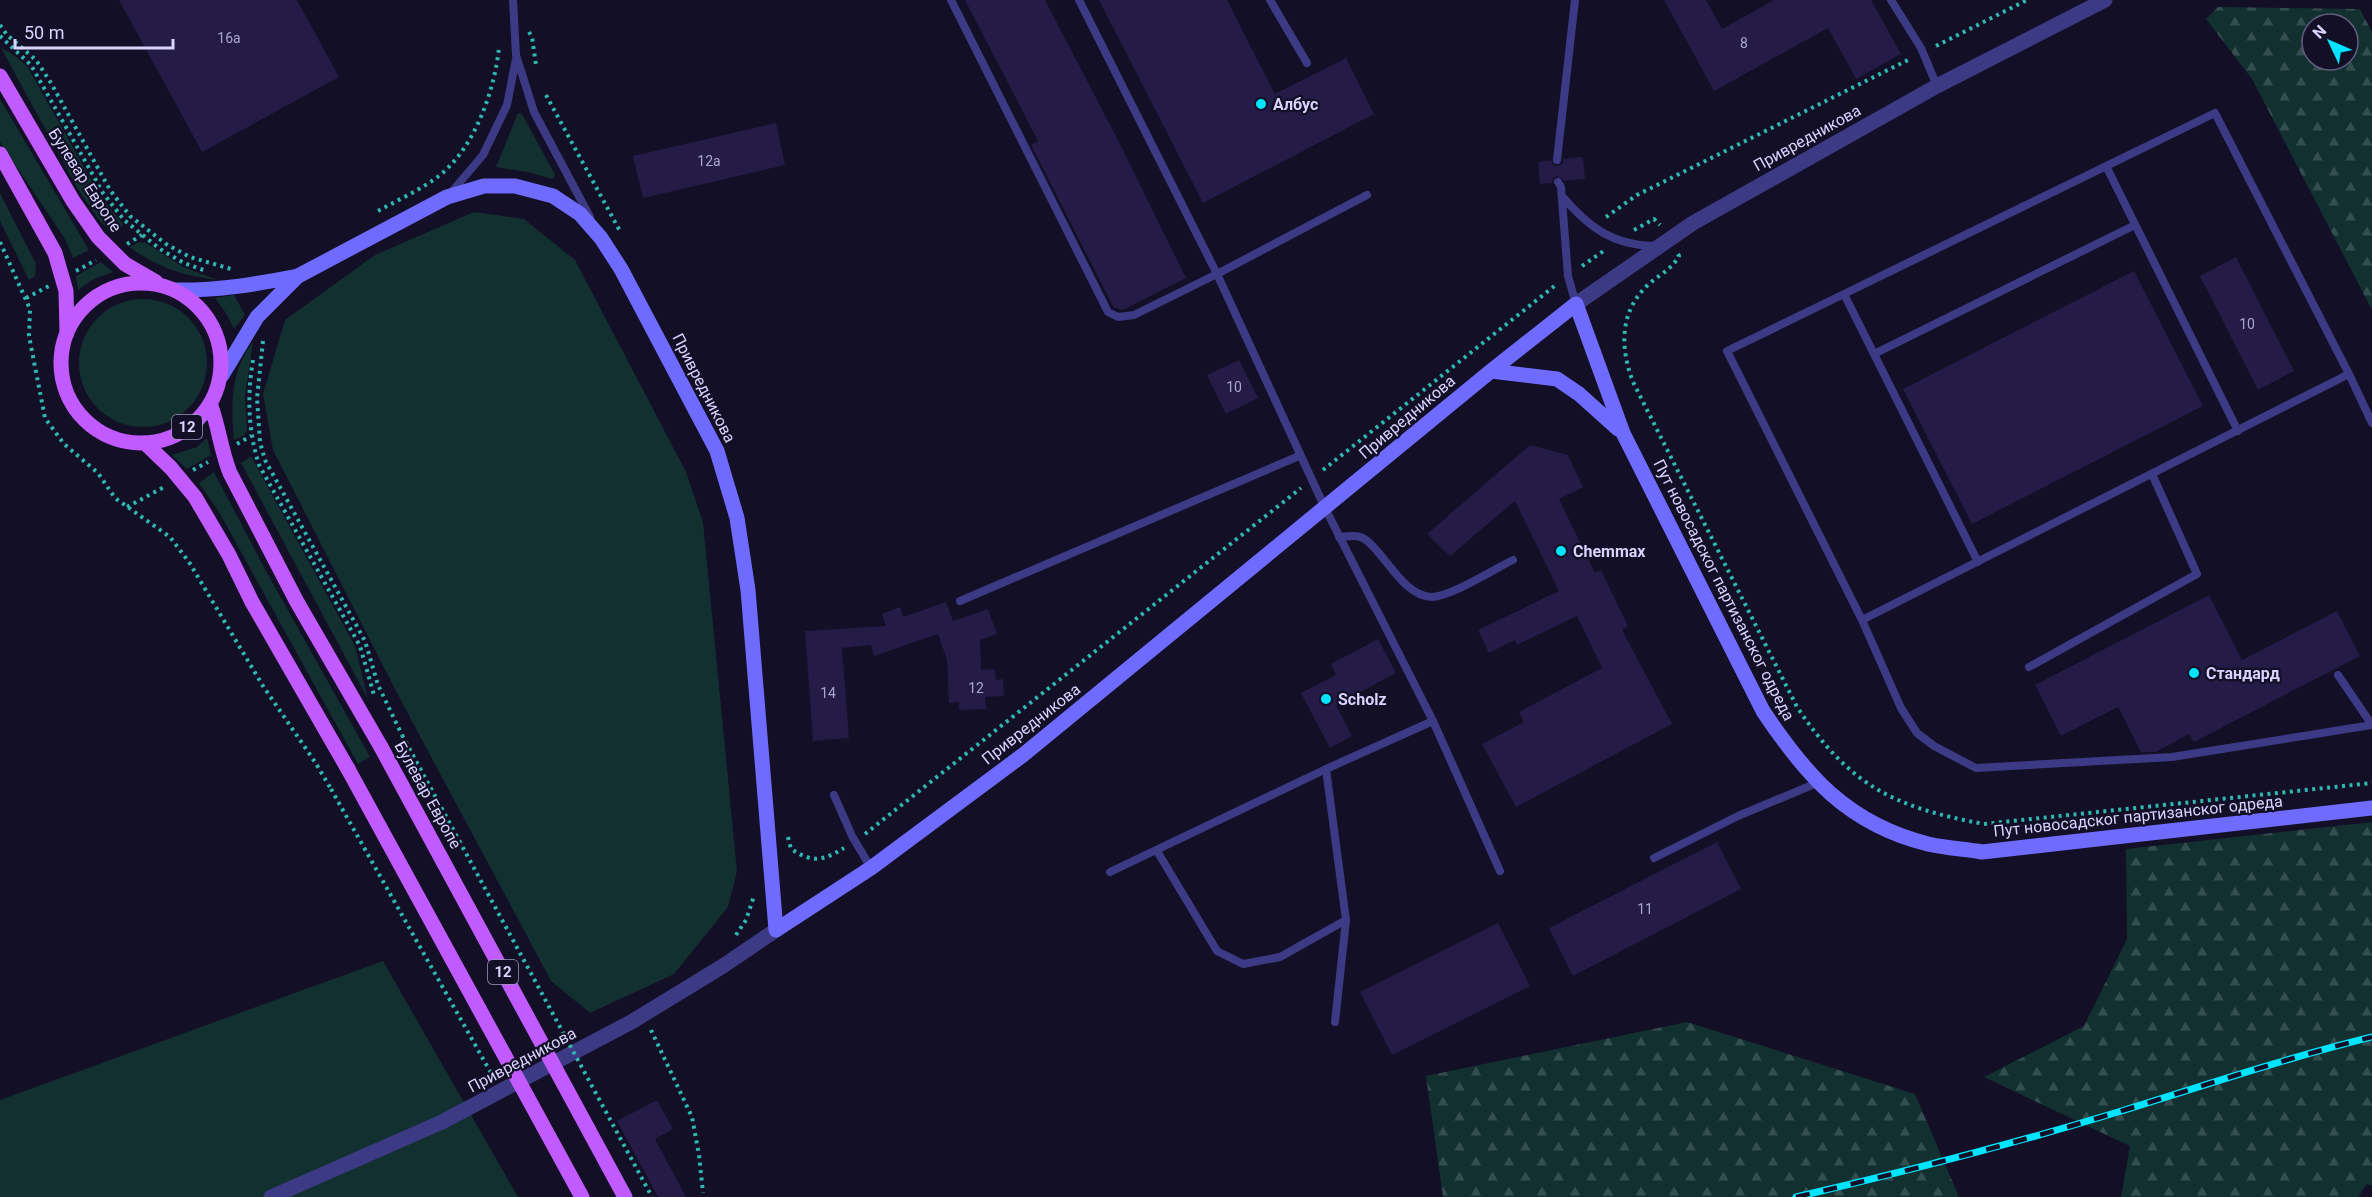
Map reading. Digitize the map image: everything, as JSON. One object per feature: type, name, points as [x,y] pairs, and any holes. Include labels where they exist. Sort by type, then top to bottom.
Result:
[{"type":"main road","name":"Булевар Европе","points":[[0,76],[73,201],[98,237],[125,264],[198,306],[214,329],[222,360],[222,375],[211,406],[182,432],[164,440],[145,443],[118,440],[95,429],[76,410],[64,386],[61,360],[67,333],[66,291],[55,253],[0,153]]},
{"type":"main road","name":"Булевар Европе","points":[[67,333],[78,314],[94,297],[115,287],[138,283],[168,288]]},
{"type":"main road","name":"Булевар Европе","points":[[211,406],[217,422],[222,453],[230,473],[297,602],[381,747],[625,1197]]},
{"type":"main road","name":"12","points":[[145,443],[195,496],[348,769],[582,1197]]},
{"type":"street","name":"Привредникова","points":[[271,1197],[442,1122],[644,1015],[723,966],[871,868],[1023,755],[1491,371],[1576,304],[1663,243],[1693,223],[1938,86],[2105,0]]},
{"type":"street","points":[[222,375],[257,317],[298,276],[447,196],[484,186],[515,186],[553,196],[580,214],[601,238]]},
{"type":"street","name":"Привредникова","points":[[601,238],[621,269],[717,451],[737,518],[748,590],[776,930]]},
{"type":"street","points":[[168,288],[206,291],[298,276]]},
{"type":"street","name":"Пут новосадског партизанског одреда","points":[[1576,304],[1623,433],[1763,711],[1789,750],[1817,783],[1848,808],[1886,831],[1929,844],[1983,852],[2372,808]]},
{"type":"street","points":[[1491,371],[1557,379],[1601,411],[1623,433]]},
{"type":"lane","name":"Привредникова","points":[[513,0],[516,55],[534,112],[601,238]]},
{"type":"lane","points":[[951,0],[1108,312],[1118,317],[1134,315],[1367,195]]},
{"type":"lane","points":[[1079,0],[1217,274],[1299,456],[1433,721],[1500,871]]},
{"type":"lane","points":[[1557,160],[1575,0]]},
{"type":"lane","points":[[1891,0],[1923,53],[1938,86]]},
{"type":"lane","points":[[1272,1],[1307,63]]},
{"type":"lane","points":[[447,196],[483,154],[507,105],[516,55]]},
{"type":"lane","points":[[2338,675],[2372,725],[2172,757],[1976,768],[1954,758],[1917,733],[1901,708],[1862,620],[1727,351],[2215,113],[2372,423]]},
{"type":"lane","points":[[2106,166],[2238,430]]},
{"type":"lane","points":[[1558,182],[1562,196],[1568,276],[1576,304]]},
{"type":"lane","points":[[1562,196],[1578,215],[1593,227],[1618,241],[1636,246],[1663,243]]},
{"type":"lane","points":[[1874,354],[2135,225]]},
{"type":"lane","points":[[1844,294],[1978,562]]},
{"type":"lane","points":[[1862,620],[2349,374]]},
{"type":"lane","points":[[960,601],[1299,456]]},
{"type":"lane","points":[[2029,667],[2197,574],[2152,474]]},
{"type":"lane","points":[[1339,537],[1353,535],[1365,538],[1418,594],[1432,597],[1448,593],[1513,560]]},
{"type":"lane","points":[[1110,872],[1326,769],[1433,721]]},
{"type":"lane","points":[[1326,769],[1346,920],[1335,1022]]},
{"type":"lane","points":[[1654,858],[1738,816],[1817,783]]},
{"type":"lane","points":[[834,795],[871,868]]},
{"type":"lane","points":[[1157,851],[1217,951],[1243,964],[1280,957],[1346,920]]},
{"type":"path","points":[[1622,206],[1637,195],[2027,0]]},
{"type":"path","points":[[0,26],[36,60],[110,190],[130,216],[166,244],[190,257],[231,268],[237,287]]},
{"type":"path","points":[[371,215],[440,175],[457,156],[471,136],[483,109],[498,58],[501,30],[528,31],[532,37],[536,68]]},
{"type":"path","points":[[0,36],[31,65],[103,193],[124,220],[184,263],[226,276],[237,287]]},
{"type":"path","points":[[543,88],[626,242]]},
{"type":"path","points":[[785,830],[791,849],[808,860],[829,858],[856,842],[1568,276],[1654,219],[1663,243],[1679,256],[1675,264],[1647,286],[1632,305],[1623,335],[1625,363],[1797,707],[1835,758],[1862,780],[1894,800],[1936,815],[1984,824],[2372,783]]},
{"type":"path","points":[[26,298],[142,235]]},
{"type":"path","points":[[0,242],[30,309],[29,336],[45,418],[64,444],[98,473],[115,498],[170,537],[183,554],[262,686],[315,762],[492,1075]]},
{"type":"path","points":[[257,317],[263,331],[257,398],[260,442],[265,460],[365,640],[378,685],[402,735],[652,1197]]},
{"type":"path","points":[[254,355],[250,388],[250,427],[259,465],[360,646],[377,703]]},
{"type":"path","points":[[695,366],[721,417]]},
{"type":"path","points":[[732,941],[746,920],[754,898],[755,886]]},
{"type":"path","points":[[644,1015],[692,1117],[703,1193]]},
{"type":"green space","points":[[2218,7],[2360,9],[2372,32],[2372,310],[2252,79],[2206,19]]},
{"type":"green space","points":[[1,48],[27,66],[101,197],[123,224],[120,231],[113,234],[100,221],[79,191]]},
{"type":"green space","points":[[0,99],[89,250],[73,258],[65,239],[0,142]]},
{"type":"green space","points":[[518,113],[522,114],[555,175],[553,179],[496,167]]},
{"type":"green space","points":[[0,193],[36,264],[35,276],[29,280],[0,221]]},
{"type":"green space","points":[[474,212],[524,219],[575,260],[686,472],[703,522],[737,871],[728,907],[674,974],[590,1013],[551,981],[398,695],[273,450],[263,394],[285,320],[375,255]]},
{"type":"green space","points":[[139,242],[146,243],[183,267],[217,280],[182,273],[161,265],[129,247]]},
{"type":"green space","points":[[101,262],[113,272],[94,279],[78,290],[76,276]]},
{"type":"green space","points":[[234,295],[245,315],[234,329],[215,298]]},
{"type":"green space","points":[[143,299],[168,304],[188,318],[202,338],[207,363],[202,388],[188,408],[168,422],[143,427],[118,422],[98,408],[84,388],[79,363],[84,338],[98,318],[118,304]]},
{"type":"green space","points":[[253,342],[245,396],[247,431],[243,436],[234,440],[232,414],[236,377],[245,353]]},
{"type":"green space","points":[[207,438],[211,455],[187,469],[172,455],[197,447]]},
{"type":"green space","points":[[251,456],[355,646],[368,699],[241,463]]},
{"type":"green space","points":[[214,472],[266,571],[370,757],[358,764],[219,512],[199,483]]},
{"type":"green space","points":[[2372,822],[2372,1186],[2367,1184],[2358,1197],[2121,1197],[2130,1146],[1984,1077],[2084,1026],[2127,939],[2126,849]]},
{"type":"green space","points":[[383,961],[518,1197],[0,1197],[0,1100]]},
{"type":"green space","points":[[1687,1022],[1915,1094],[1959,1197],[1443,1197],[1426,1076]]},
{"type":"building","points":[[119,0],[297,0],[339,77],[202,152]]},
{"type":"building","points":[[965,0],[1045,0],[1186,278],[1123,310],[1114,308],[1031,145],[1038,141]]},
{"type":"building","name":"Албус","points":[[1099,0],[1227,0],[1275,94],[1346,58],[1374,114],[1203,203]]},
{"type":"building","points":[[1664,0],[1706,0],[1722,29],[1774,0],[1871,0],[1901,54],[1856,79],[1828,28],[1714,91]]},
{"type":"building","points":[[776,123],[785,165],[643,198],[633,156]]},
{"type":"building","points":[[1583,157],[1585,179],[1565,181],[1557,176],[1553,178],[1552,183],[1540,184],[1538,162],[1551,160],[1553,165],[1557,166],[1562,164],[1564,159]]},
{"type":"building","points":[[2236,257],[2294,371],[2258,390],[2200,276]]},
{"type":"building","points":[[2134,271],[2203,406],[1972,524],[1903,389]]},
{"type":"building","points":[[1239,360],[1258,398],[1226,414],[1207,375]]},
{"type":"building","points":[[1530,445],[1568,455],[1583,487],[1559,499],[1595,573],[1601,570],[1628,626],[1622,630],[1672,724],[1516,807],[1482,744],[1524,722],[1519,712],[1602,668],[1577,616],[1517,645],[1515,640],[1489,653],[1478,630],[1559,591],[1515,501],[1450,556],[1427,534]]},
{"type":"building","name":"Стандард","points":[[2209,595],[2242,660],[2337,611],[2360,656],[2194,742],[2189,734],[2156,752],[2141,752],[2118,707],[2061,736],[2035,685]]},
{"type":"building","points":[[946,602],[953,621],[988,609],[997,634],[980,640],[981,670],[995,669],[996,680],[1003,679],[1004,696],[985,697],[986,709],[959,710],[959,702],[949,703],[947,660],[938,634],[874,656],[871,645],[842,648],[849,738],[813,741],[805,631],[886,626],[882,614],[900,607],[903,617]]},
{"type":"building","name":"Scholz","points":[[1378,639],[1396,673],[1336,705],[1352,736],[1330,748],[1301,693],[1336,675],[1331,664]]},
{"type":"building","points":[[1717,842],[1741,889],[1573,976],[1549,928]]},
{"type":"building","points":[[1498,923],[1530,986],[1392,1055],[1360,992]]},
{"type":"building","points":[[657,1100],[673,1129],[655,1139],[686,1197],[658,1197],[617,1121]]},
{"type":"railway","points":[[1796,1197],[1918,1168],[2038,1135],[2276,1063],[2372,1037]]},
{"type":"place","name":"Албус","points":[[1261,104]]},
{"type":"place","name":"Chemmax","points":[[1561,551]]},
{"type":"place","name":"Стандард","points":[[2194,673]]},
{"type":"place","name":"Scholz","points":[[1326,699]]}]
